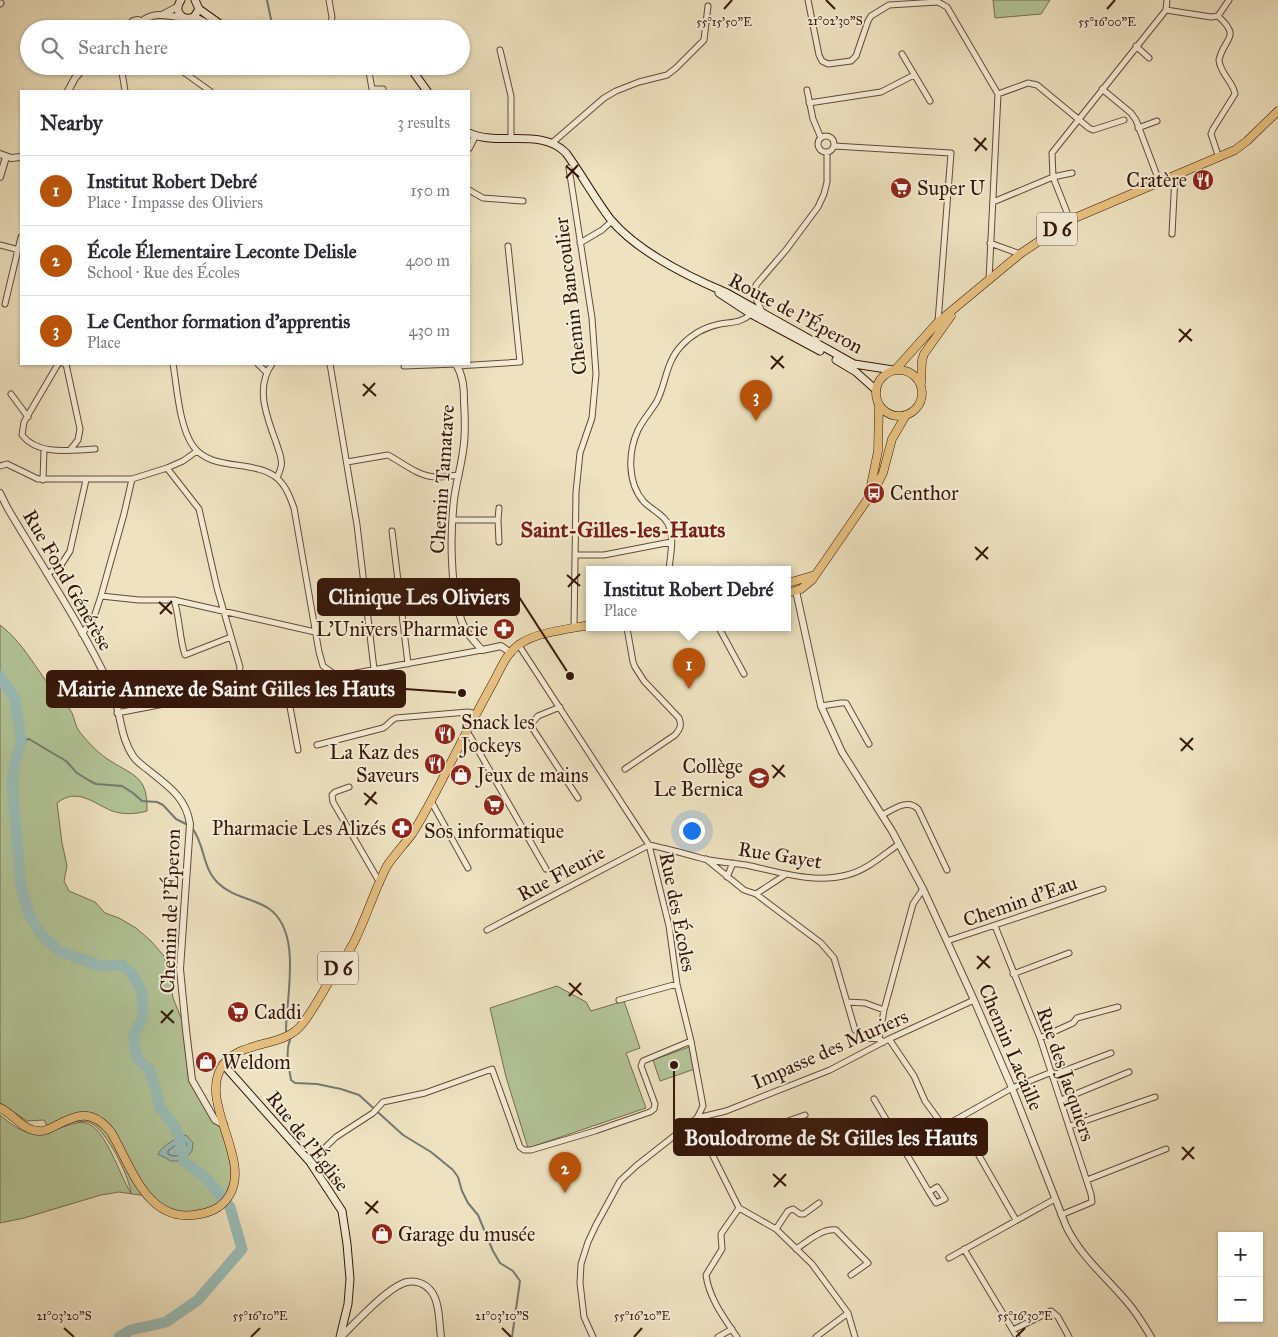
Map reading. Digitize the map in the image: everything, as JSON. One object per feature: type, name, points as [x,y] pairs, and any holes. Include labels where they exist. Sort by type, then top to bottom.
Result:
[{"type":"main road","points":[[195,0],[199,9],[214,20]]},
{"type":"main road","points":[[179,2],[178,13],[181,17],[188,19],[194,17],[199,9]]},
{"type":"main road","points":[[194,17],[200,20]]},
{"type":"main road","points":[[415,75],[426,90]]},
{"type":"main road","name":"D 6","points":[[894,370],[938,322],[1020,254],[1070,220],[1235,150],[1278,111]]},
{"type":"main road","points":[[472,134],[534,139],[552,143]]},
{"type":"main road","name":"Route de l'Éperon","points":[[552,143],[566,153],[612,221],[640,246],[713,288],[751,314],[856,372],[876,390]]},
{"type":"main road","name":"Route de l'Éperon","points":[[713,288],[728,293],[854,364],[894,370]]},
{"type":"main road","name":"D 6","points":[[921,385],[924,354],[955,309]]},
{"type":"main road","points":[[751,314],[754,312],[777,322]]},
{"type":"main road","points":[[792,592],[806,586],[817,574],[868,499],[883,473],[895,432],[906,416],[920,404],[923,394],[921,385],[911,372],[894,370],[881,377],[876,390],[876,398],[879,405],[878,451],[868,499]]},
{"type":"main road","points":[[879,405],[891,415],[906,416]]},
{"type":"main road","points":[[791,583],[817,574]]},
{"type":"main road","points":[[792,592],[807,577]]},
{"type":"main road","name":"D 6","points":[[223,1064],[241,1051],[279,1039],[302,1026],[356,939],[387,866],[412,834],[510,653],[518,644],[534,637],[586,626]]},
{"type":"main road","points":[[0,1108],[26,1128],[37,1132],[44,1131],[72,1117],[86,1115],[96,1118],[111,1132],[147,1196],[165,1211],[185,1216],[208,1213],[223,1204],[231,1194],[234,1180],[234,1160],[216,1098],[216,1083],[223,1064]]},
{"type":"main road","name":"Rue de l'Église","points":[[223,1064],[310,1162],[342,1212],[345,1223],[350,1290],[341,1337]]},
{"type":"street","points":[[329,0],[332,20]]},
{"type":"street","points":[[808,0],[819,55],[822,61],[828,64],[851,61],[856,56],[868,21],[887,2],[938,2],[947,7],[998,94],[989,280]]},
{"type":"street","points":[[1070,220],[1054,177],[1052,153],[1166,10],[1167,0]]},
{"type":"street","points":[[1166,10],[1212,17],[1218,16],[1229,0]]},
{"type":"street","points":[[162,15],[179,2]]},
{"type":"street","points":[[552,143],[604,98],[639,82],[667,75],[676,68],[704,40],[708,6]]},
{"type":"street","points":[[146,20],[148,17],[162,15],[181,17]]},
{"type":"street","points":[[1218,16],[1229,28],[1230,35],[1220,55],[1219,65],[1234,87],[1235,94],[1211,134],[1219,158]]},
{"type":"street","points":[[1136,46],[1149,58]]},
{"type":"street","points":[[500,50],[511,96],[511,138]]},
{"type":"street","points":[[902,54],[930,101]]},
{"type":"street","points":[[69,90],[78,75]]},
{"type":"street","points":[[122,75],[125,90]]},
{"type":"street","points":[[188,75],[209,90]]},
{"type":"street","points":[[370,75],[372,89],[383,89]]},
{"type":"street","points":[[809,102],[881,92],[914,75]]},
{"type":"street","points":[[998,94],[1028,83],[1037,85],[1093,130],[1124,120]]},
{"type":"street","points":[[1102,89],[1131,113],[1159,181]]},
{"type":"street","points":[[807,90],[813,119],[821,138]]},
{"type":"street","points":[[1138,128],[1157,121]]},
{"type":"street","points":[[827,152],[822,151],[819,147],[818,142],[821,138],[827,136],[832,139],[834,146]]},
{"type":"street","points":[[827,152],[834,146]]},
{"type":"street","points":[[834,146],[951,153],[938,322]]},
{"type":"street","points":[[764,314],[755,296],[756,285],[765,272],[786,250],[818,207],[827,182],[827,152]]},
{"type":"street","points":[[0,178],[3,156],[20,157]]},
{"type":"street","name":"Chemin Bancoulier","points":[[569,168],[592,318],[596,374],[592,418],[580,452],[576,492],[574,628]]},
{"type":"street","points":[[993,202],[1054,177],[1072,173]]},
{"type":"street","points":[[1172,234],[1175,175]]},
{"type":"street","points":[[470,191],[483,198],[523,201]]},
{"type":"street","points":[[580,243],[612,221]]},
{"type":"street","points":[[990,243],[1020,254]]},
{"type":"street","points":[[5,304],[20,244]]},
{"type":"street","points":[[0,245],[19,250]]},
{"type":"street","points":[[470,364],[520,362],[508,246]]},
{"type":"street","points":[[669,566],[671,530],[668,522],[643,500],[637,492],[631,466],[633,443],[638,430],[660,394],[668,365],[679,348],[698,332],[720,324],[740,322],[751,314]]},
{"type":"street","points":[[57,365],[24,422],[22,435],[33,445],[44,449],[95,449]]},
{"type":"street","points":[[66,365],[80,429],[78,440],[70,450]]},
{"type":"street","points":[[173,365],[184,423],[192,444],[197,451],[218,461],[257,470],[277,478],[289,494],[294,508],[315,632],[323,666],[337,676]]},
{"type":"street","points":[[259,365],[266,372]]},
{"type":"street","points":[[271,365],[266,372],[264,401],[281,456],[282,466],[277,478]]},
{"type":"street","points":[[330,365],[357,525],[374,670]]},
{"type":"street","name":"Chemin Tamatave","points":[[457,365],[463,379],[465,419],[464,449],[454,499],[452,554],[457,600],[462,621],[468,634],[482,650]]},
{"type":"street","points":[[11,394],[28,417]]},
{"type":"street","points":[[43,480],[44,449]]},
{"type":"street","points":[[0,466],[7,464],[43,480],[132,479],[167,468],[183,461],[197,451]]},
{"type":"street","points":[[347,462],[388,454],[424,475],[434,477],[459,475]]},
{"type":"street","points":[[167,468],[198,509],[217,588],[240,667],[238,682],[232,691]]},
{"type":"street","points":[[82,634],[94,617],[101,596],[132,479]]},
{"type":"street","points":[[47,574],[61,565],[70,551],[86,480]]},
{"type":"street","name":"Rue Fond Générèse","points":[[0,493],[82,634],[110,688],[117,713]]},
{"type":"street","points":[[499,508],[499,542]]},
{"type":"street","points":[[453,520],[498,520]]},
{"type":"street","points":[[392,531],[408,664]]},
{"type":"street","points":[[575,555],[604,555],[671,542]]},
{"type":"street","name":"Chemin Lacaille","points":[[792,592],[821,706],[842,752],[882,815],[923,889],[1012,1088],[1071,1237],[1131,1307],[1151,1337]]},
{"type":"street","points":[[101,596],[139,600],[174,600],[315,632]]},
{"type":"street","points":[[174,600],[179,617],[181,643],[185,655],[231,638]]},
{"type":"street","points":[[625,769],[675,735],[680,730],[681,724],[679,718],[644,681],[632,662],[627,631]]},
{"type":"street","points":[[721,631],[744,674]]},
{"type":"street","name":"Rue des Écoles","points":[[518,644],[649,845],[669,926],[677,984],[704,1106],[697,1118]]},
{"type":"street","points":[[117,713],[232,691],[290,685],[501,646],[510,653]]},
{"type":"street","points":[[290,685],[288,696],[298,750]]},
{"type":"street","points":[[821,706],[846,703],[870,744]]},
{"type":"street","points":[[560,707],[538,716],[532,723],[533,729],[578,798]]},
{"type":"street","points":[[317,745],[383,728],[396,718],[468,712],[476,714]]},
{"type":"street","name":"Chemin de l'Éperon","points":[[117,713],[121,731],[133,756],[183,801],[188,811],[190,824],[180,968],[186,1030],[192,1080],[215,1120],[224,1125]]},
{"type":"street","points":[[466,733],[475,744],[546,869]]},
{"type":"street","points":[[349,788],[335,792],[332,795],[333,802],[380,884]]},
{"type":"street","points":[[431,801],[468,868]]},
{"type":"street","points":[[882,815],[906,804],[915,806],[947,870]]},
{"type":"street","name":"Rue Gayet","points":[[649,845],[785,875],[818,878],[847,876],[867,867],[899,844]]},
{"type":"street","name":"Rue Fleurie","points":[[486,930],[588,875],[649,845]]},
{"type":"street","points":[[706,859],[744,890],[756,894],[821,943],[834,958],[855,1030],[866,1038],[884,1040]]},
{"type":"street","points":[[727,877],[732,863]]},
{"type":"street","points":[[756,894],[785,875]]},
{"type":"street","points":[[923,889],[913,904],[884,1010],[884,1040],[914,1076],[925,1101],[944,1126]]},
{"type":"street","name":"Chemin d'Eau","points":[[947,941],[1103,889]]},
{"type":"street","name":"Rue des Jacquiers","points":[[995,926],[1040,1038],[1087,1180],[1092,1202],[1061,1215]]},
{"type":"street","points":[[1013,974],[1069,953]]},
{"type":"street","name":"Rue des Écoles","points":[[619,1000],[677,984]]},
{"type":"street","name":"Impasse des Muriers","points":[[697,1118],[726,1111],[830,1070],[884,1040],[974,1000]]},
{"type":"street","points":[[847,1002],[865,1003],[884,1010]]},
{"type":"street","points":[[1040,1038],[1073,1024],[1077,1018],[1118,1007]]},
{"type":"street","points":[[310,1162],[336,1137],[373,1113],[383,1102],[425,1092],[492,1069],[520,1147],[524,1150],[531,1150],[595,1131],[654,1109],[655,1104],[642,1066],[643,1061],[691,1041]]},
{"type":"street","points":[[904,1149],[1012,1088],[1111,1053]]},
{"type":"street","points":[[1061,1100],[1128,1072]]},
{"type":"street","points":[[1070,1126],[1155,1097]]},
{"type":"street","points":[[874,1099],[929,1192]]},
{"type":"street","points":[[709,1149],[805,1115]]},
{"type":"street","points":[[593,1337],[584,1317],[580,1283],[581,1264],[596,1224],[620,1182],[636,1166],[697,1118],[705,1123],[709,1149],[739,1208],[776,1229],[818,1272],[848,1313],[855,1337]]},
{"type":"street","points":[[958,1119],[1016,1220]]},
{"type":"street","points":[[1087,1180],[1166,1149]]},
{"type":"street","points":[[949,1258],[1055,1200]]},
{"type":"street","points":[[776,1229],[788,1211],[793,1209],[800,1214],[804,1214],[819,1203]]},
{"type":"street","points":[[737,1337],[715,1303],[706,1274],[722,1249],[721,1234],[739,1208]]},
{"type":"street","points":[[796,1249],[822,1232],[830,1229],[836,1230],[868,1262],[851,1275]]},
{"type":"street","points":[[964,1250],[1017,1337]]},
{"type":"street","points":[[341,1337],[387,1294],[399,1285],[408,1282],[422,1283],[432,1292],[436,1301],[441,1337]]},
{"type":"street","points":[[1013,1330],[1051,1311],[1058,1317],[1069,1337]]},
{"type":"street","points":[[816,1337],[848,1313]]},
{"type":"street","points":[[718,1337],[732,1329]]},
{"type":"green space","points":[[993,0],[1050,0],[1041,14],[995,18]]},
{"type":"green space","points":[[0,625],[22,647],[46,682],[68,707],[78,729],[85,738],[95,749],[115,764],[137,777],[145,790],[147,811],[139,813],[125,814],[112,811],[78,796],[64,798],[57,803],[67,866],[64,881],[69,891],[95,902],[105,913],[119,918],[136,928],[164,956],[170,976],[173,998],[186,1030],[192,1080],[215,1120],[224,1125],[234,1160],[231,1193],[208,1213],[176,1215],[147,1196],[119,1192],[101,1195],[24,1218],[0,1223],[0,1115],[17,1128],[29,1132],[42,1133],[50,1131],[44,1120],[27,1121],[0,1103]],"holes":[[[72,1122],[89,1122],[104,1135],[122,1165],[131,1193],[106,1143],[93,1127],[86,1123],[79,1123],[59,1128]]]},
{"type":"green space","points":[[557,986],[586,1002],[591,1011],[624,1001],[640,1048],[626,1053],[646,1108],[528,1148],[506,1077],[490,1008]]},
{"type":"green space","points":[[689,1047],[695,1069],[660,1081],[653,1060]]},
{"type":"water","points":[[186,1135],[193,1143],[192,1151],[184,1161],[171,1161],[158,1154],[170,1142]]},
{"type":"waterway","points":[[267,0],[271,20]]},
{"type":"waterway","points":[[0,676],[15,700],[21,741],[12,782],[21,887],[29,914],[40,933],[59,951],[101,966],[122,965],[132,974],[142,991],[143,1018],[134,1034],[135,1052],[139,1060],[149,1069],[160,1108],[173,1124],[179,1136],[184,1161],[205,1177],[230,1207],[242,1249],[198,1300],[166,1322],[131,1330],[119,1337]]},
{"type":"waterway","points":[[21,741],[29,739],[66,761],[77,773],[96,784],[122,786],[142,801],[157,802],[163,805],[176,819],[188,825]]},
{"type":"waterway","points":[[192,828],[199,841],[209,870],[218,883],[229,891],[268,908],[279,918],[286,932],[290,965],[286,1031]]},
{"type":"waterway","points":[[290,1040],[288,1065],[291,1080],[295,1083],[317,1084],[359,1095],[403,1135],[431,1152],[453,1170],[458,1177],[468,1203],[478,1215],[500,1263],[513,1271],[520,1281],[512,1337]]},
{"type":"place","name":"Cratère","points":[[1203,180]]},
{"type":"place","name":"Super U","points":[[901,188]]},
{"type":"place","name":"Le Centhor formation d'apprentis","points":[[756,421]]},
{"type":"place","name":"Centhor","points":[[874,493]]},
{"type":"place","name":"L'Univers Pharmacie","points":[[504,629]]},
{"type":"place","name":"Clinique Les Oliviers","points":[[570,676]]},
{"type":"place","name":"Institut Robert Debré","points":[[689,689]]},
{"type":"place","name":"Mairie Annexe de Saint Gilles les Hauts","points":[[462,693]]},
{"type":"place","name":"Snack les Jockeys","points":[[445,734]]},
{"type":"place","name":"La Kaz des Saveurs","points":[[435,764]]},
{"type":"place","name":"Jeux de mains","points":[[461,775]]},
{"type":"place","name":"Collège Le Bernica","points":[[759,778]]},
{"type":"place","name":"Sos informatique","points":[[494,805]]},
{"type":"place","name":"Pharmacie Les Alizés","points":[[402,828]]},
{"type":"place","name":"Caddi","points":[[238,1012]]},
{"type":"place","name":"Weldom","points":[[206,1062]]},
{"type":"place","name":"Boulodrome de St Gilles les Hauts","points":[[674,1065]]},
{"type":"place","name":"École Élementaire Leconte Delisle","points":[[565,1193]]},
{"type":"place","name":"Garage du musée","points":[[382,1234]]},
{"type":"district","name":"Saint-Gilles-les-Hauts","points":[[623,529]]}]
